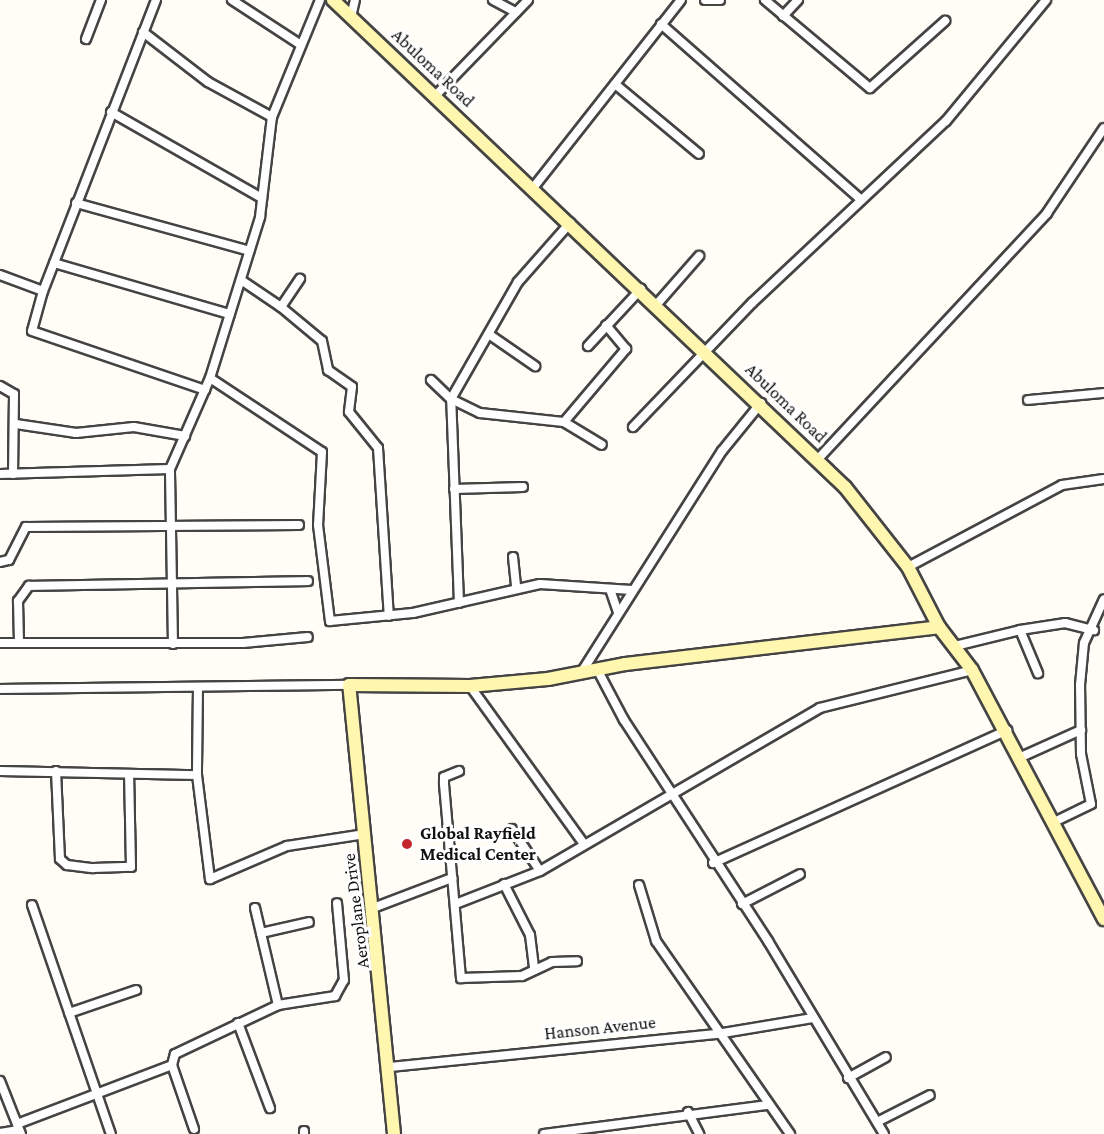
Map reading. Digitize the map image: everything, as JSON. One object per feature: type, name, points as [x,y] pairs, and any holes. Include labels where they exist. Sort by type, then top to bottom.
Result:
[{"type":"street","points":[[86,39],[101,0]]},
{"type":"street","points":[[156,0],[43,291],[32,321],[32,331],[41,337],[205,390]]},
{"type":"street","points":[[232,0],[298,43]]},
{"type":"street","points":[[173,644],[170,469],[210,378],[250,251],[262,198],[272,117],[298,43],[320,0]]},
{"type":"street","name":"Abuloma Road","points":[[333,0],[708,352],[818,459],[908,567],[939,627],[956,646],[972,670],[1007,730],[1104,919]]},
{"type":"street","points":[[351,17],[355,0]]},
{"type":"street","points":[[493,0],[516,12]]},
{"type":"street","points":[[436,95],[528,0]]},
{"type":"street","points":[[533,188],[681,0]]},
{"type":"street","points":[[705,0],[720,0]]},
{"type":"street","points":[[765,0],[875,89],[945,21]]},
{"type":"street","points":[[783,16],[798,0]]},
{"type":"street","points":[[633,427],[861,201],[946,121],[1046,0]]},
{"type":"street","points":[[661,24],[861,201]]},
{"type":"street","points":[[143,32],[208,82],[272,117]]},
{"type":"street","points":[[615,84],[699,154]]},
{"type":"street","points":[[111,112],[262,198]]},
{"type":"street","points":[[818,459],[1047,213],[1103,133]]},
{"type":"street","points":[[76,203],[250,251]]},
{"type":"street","points":[[459,603],[451,399],[490,335],[518,282],[570,223]]},
{"type":"street","points":[[657,304],[699,256]]},
{"type":"street","points":[[54,263],[230,314]]},
{"type":"street","points":[[0,275],[43,291]]},
{"type":"street","points":[[281,307],[300,279]]},
{"type":"street","points":[[241,280],[281,307],[322,341],[328,370],[352,387],[349,412],[378,448],[389,616]]},
{"type":"street","points":[[588,346],[641,289]]},
{"type":"street","points":[[564,422],[626,349],[606,325]]},
{"type":"street","points":[[490,335],[535,366]]},
{"type":"street","points":[[210,378],[322,452],[319,542],[330,621],[389,616],[459,603],[516,588],[556,583],[611,592],[632,590]]},
{"type":"street","points":[[431,380],[451,399],[480,413],[564,422],[602,445]]},
{"type":"street","points":[[0,386],[14,394],[16,424],[13,474]]},
{"type":"street","points":[[1028,400],[1104,393]]},
{"type":"street","points":[[581,673],[722,451],[761,403]]},
{"type":"street","points":[[16,424],[76,433],[134,427],[185,436]]},
{"type":"street","points":[[0,474],[170,469]]},
{"type":"street","points":[[908,567],[1062,485],[1104,479]]},
{"type":"street","points":[[454,489],[523,487]]},
{"type":"street","points":[[0,562],[9,560],[26,527],[299,525]]},
{"type":"street","points":[[513,557],[516,588]]},
{"type":"street","points":[[19,642],[18,601],[29,586],[172,585],[308,580]]},
{"type":"street","points":[[611,592],[618,612]]},
{"type":"street","points":[[1054,822],[1091,804],[1081,730],[1084,643],[1094,630],[1104,599]]},
{"type":"street","points":[[956,646],[1020,630],[1065,623],[1094,630]]},
{"type":"street","points":[[0,689],[470,686],[939,627]]},
{"type":"street","points":[[1020,630],[1038,673]]},
{"type":"street","points":[[0,643],[173,644],[308,637]]},
{"type":"street","points":[[597,669],[713,863],[742,904],[884,1134]]},
{"type":"street","points":[[458,903],[540,871],[670,791],[820,708],[972,670]]},
{"type":"street","name":"Aeroplane Drive","points":[[349,685],[390,1067],[394,1134]]},
{"type":"street","points":[[470,686],[585,844]]},
{"type":"street","points":[[198,687],[197,775],[210,879],[287,846],[365,834]]},
{"type":"street","points":[[713,863],[1007,730]]},
{"type":"street","points":[[1021,757],[1081,730]]},
{"type":"street","points":[[0,771],[197,775]]},
{"type":"street","points":[[56,771],[60,859],[67,866],[93,868],[131,867],[129,775]]},
{"type":"street","points":[[459,771],[444,777],[452,878],[458,903],[454,925],[461,978],[522,975],[534,970],[577,961]]},
{"type":"street","points":[[512,829],[540,871]]},
{"type":"street","points":[[742,904],[800,874]]},
{"type":"street","points":[[373,908],[452,878]]},
{"type":"street","points":[[504,885],[530,935],[534,970]]},
{"type":"street","points":[[639,885],[656,941],[723,1033],[768,1105],[790,1134]]},
{"type":"street","points":[[194,1129],[172,1065],[175,1054],[188,1044],[278,1005],[334,996],[340,988],[344,951],[337,903]]},
{"type":"street","points":[[32,905],[111,1134]]},
{"type":"street","points":[[255,908],[278,1005]]},
{"type":"street","points":[[261,933],[309,922]]},
{"type":"street","points":[[69,1013],[136,990]]},
{"type":"street","name":"Hanson Avenue","points":[[390,1067],[723,1033],[813,1017]]},
{"type":"street","points":[[238,1023],[270,1108]]},
{"type":"street","points":[[848,1078],[886,1057]]},
{"type":"street","points":[[0,1133],[19,1129],[172,1065]]},
{"type":"street","points":[[0,1081],[19,1129]]},
{"type":"street","points":[[878,1122],[930,1095]]},
{"type":"street","points":[[544,1134],[688,1112],[768,1105]]},
{"type":"street","points":[[688,1112],[699,1134]]},
{"type":"place","name":"Global Rayfield Medical Center","points":[[407,844]]}]
